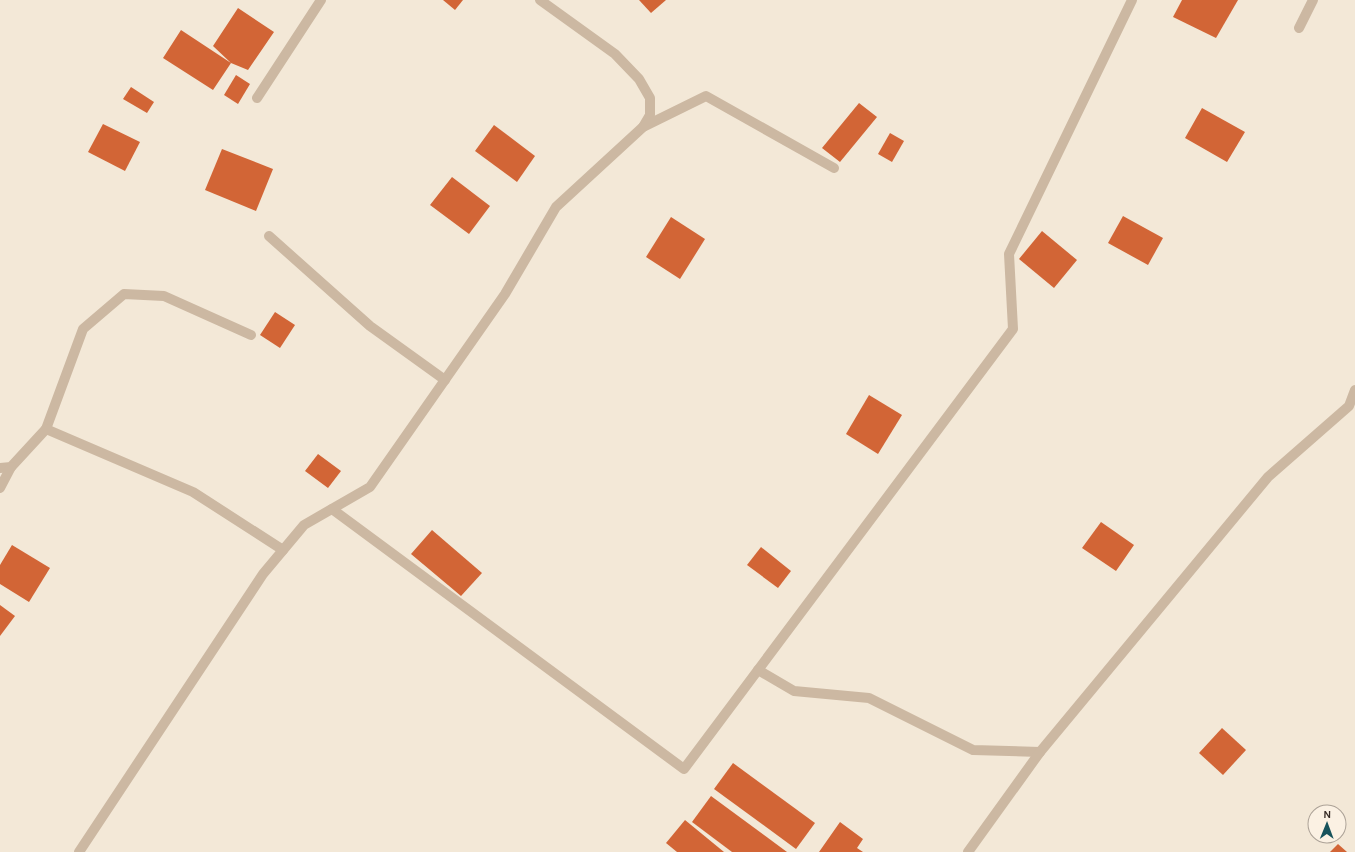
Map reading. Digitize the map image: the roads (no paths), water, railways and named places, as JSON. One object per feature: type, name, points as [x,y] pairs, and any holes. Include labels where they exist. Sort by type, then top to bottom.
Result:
[{"type":"street","points":[[257,98],[321,0]]},
{"type":"street","points":[[540,0],[615,54],[639,79],[650,98],[650,115],[644,128]]},
{"type":"street","points":[[332,509],[684,769],[1013,329],[1009,254],[1132,0]]},
{"type":"street","points":[[1299,28],[1313,0]]},
{"type":"street","points":[[79,852],[263,574],[304,525],[370,487],[505,294],[556,207],[644,128],[706,96],[834,168]]},
{"type":"street","points":[[269,236],[370,326],[445,380]]},
{"type":"street","points":[[0,488],[11,467],[46,429],[82,329],[124,294],[164,296],[251,335]]},
{"type":"street","points":[[968,852],[1040,752],[1268,477],[1349,406],[1355,390]]},
{"type":"street","points":[[46,429],[193,492],[283,550]]},
{"type":"street","points":[[0,468],[11,467]]},
{"type":"street","points":[[758,670],[794,691],[869,698],[973,750],[1040,752]]}]
